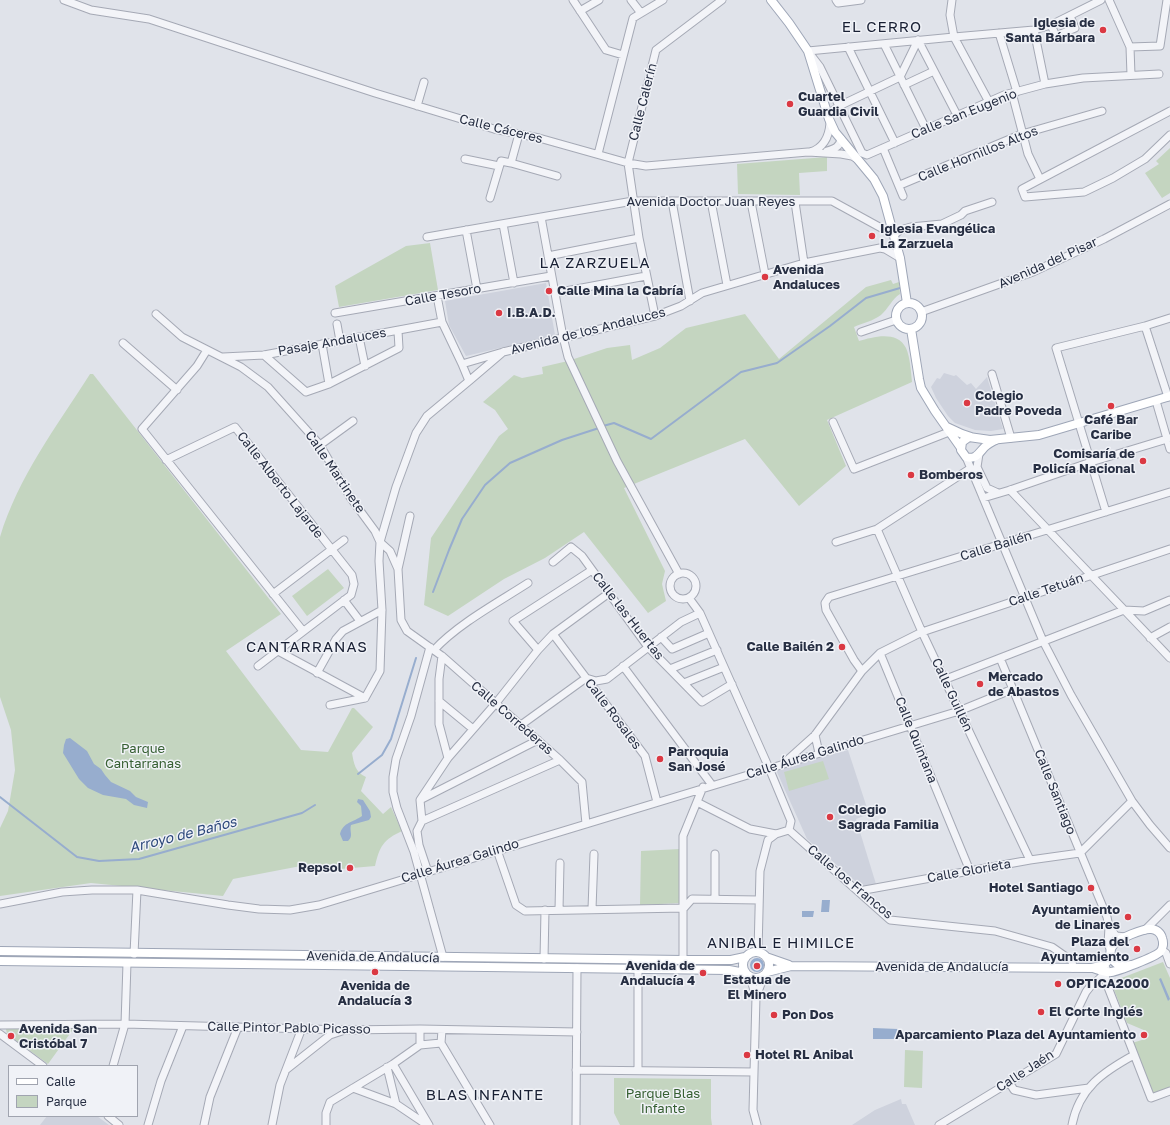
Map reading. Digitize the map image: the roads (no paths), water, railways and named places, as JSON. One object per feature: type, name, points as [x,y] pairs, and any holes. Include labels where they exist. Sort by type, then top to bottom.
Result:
[{"type":"main road","points":[[771,0],[776,4],[808,51],[829,119],[835,132],[874,179],[883,196],[900,258],[907,303]]},
{"type":"main road","points":[[907,303],[915,304],[921,312],[922,318],[920,323],[911,329],[901,327],[896,320],[897,310],[901,305],[907,303]]},
{"type":"main road","points":[[911,329],[921,388],[961,448],[962,453],[966,457],[973,458],[988,444],[996,440]]},
{"type":"main road","points":[[961,448],[964,440],[973,438],[996,440],[1039,435],[1169,397]]},
{"type":"main road","points":[[947,428],[979,441],[981,445],[980,453]]},
{"type":"main road","points":[[1153,929],[1159,933],[1166,953],[1156,955],[1103,975],[1092,968],[1101,966],[1110,956],[1117,941],[1145,930],[1153,929]]},
{"type":"main road","name":"Avenida de Andalucía","points":[[0,952],[683,960],[731,960],[745,957]]},
{"type":"main road","points":[[758,952],[766,957],[769,964],[766,974],[757,979],[747,975],[742,965],[745,957],[751,953],[758,952]]},
{"type":"main road","points":[[1110,956],[1119,966],[1130,965]]},
{"type":"main road","name":"Avenida de Andalucía","points":[[766,957],[791,966]]},
{"type":"main road","name":"Avenida de Andalucía","points":[[0,962],[729,970],[747,975]]},
{"type":"main road","name":"Avenida de Andalucía","points":[[766,974],[791,966],[1092,968]]},
{"type":"street","name":"Calle Cáceres","points":[[64,0],[91,10],[149,19],[417,106],[494,129],[539,138],[628,163],[646,166],[808,152],[849,155],[861,162]]},
{"type":"street","points":[[573,0],[606,50],[623,55]]},
{"type":"street","points":[[580,12],[599,0]]},
{"type":"street","points":[[632,0],[641,14]]},
{"type":"street","points":[[598,154],[633,18],[663,0]]},
{"type":"street","name":"Calle Calerín","points":[[628,163],[656,50],[722,0]]},
{"type":"street","points":[[837,1],[861,0]]},
{"type":"street","points":[[952,0],[950,15],[954,37],[988,102]]},
{"type":"street","points":[[808,51],[1034,30],[1052,25],[1101,0]]},
{"type":"street","points":[[1108,0],[1130,47],[1131,75]]},
{"type":"street","points":[[1130,47],[1160,46],[1167,0]]},
{"type":"street","points":[[1052,25],[1056,36],[1075,28],[1070,16]]},
{"type":"street","points":[[1034,30],[1045,84]]},
{"type":"street","points":[[999,33],[1014,92],[1022,134],[1028,154],[1040,179]]},
{"type":"street","points":[[918,40],[957,115]]},
{"type":"street","points":[[808,152],[818,149],[826,140],[829,119],[839,106],[900,77],[918,40]]},
{"type":"street","points":[[884,44],[926,129]]},
{"type":"street","points":[[848,47],[895,143]]},
{"type":"street","points":[[808,51],[820,67],[839,106]]},
{"type":"street","points":[[904,85],[934,71]]},
{"type":"street","name":"Calle San Eugenio","points":[[839,106],[862,153],[867,155],[957,115],[1014,92],[1045,84],[1083,78],[1159,74]]},
{"type":"street","points":[[417,106],[424,82]]},
{"type":"street","name":"Calle Hornillos Altos","points":[[900,185],[1022,134],[1102,111]]},
{"type":"street","points":[[1170,111],[1022,189],[1025,197],[1084,192],[1113,178],[1145,159],[1170,135]]},
{"type":"street","points":[[511,163],[519,134]]},
{"type":"street","points":[[819,153],[836,148],[840,143],[840,138],[826,140]]},
{"type":"street","points":[[883,148],[904,196]]},
{"type":"street","points":[[465,159],[499,166]]},
{"type":"street","points":[[490,198],[501,161],[557,176]]},
{"type":"street","points":[[628,163],[639,238],[655,316]]},
{"type":"street","name":"Avenida Doctor Juan Reyes","points":[[427,237],[633,201],[832,201],[894,235]]},
{"type":"street","points":[[672,201],[690,301]]},
{"type":"street","points":[[711,201],[727,286]]},
{"type":"street","points":[[751,202],[765,274]]},
{"type":"street","points":[[794,202],[804,263]]},
{"type":"street","points":[[894,235],[900,230],[910,227],[942,224],[961,215],[964,211],[992,202]]},
{"type":"street","name":"Avenida del Pisar","points":[[921,312],[1033,272],[1104,239],[1170,204]]},
{"type":"street","points":[[541,217],[568,357],[617,461],[679,574]]},
{"type":"street","points":[[504,224],[514,283]]},
{"type":"street","points":[[466,230],[477,289]]},
{"type":"street","points":[[548,256],[639,238]]},
{"type":"street","name":"Avenida de los Andaluces","points":[[462,364],[563,337],[655,316],[681,306],[702,293],[804,263],[880,248],[885,249],[900,258]]},
{"type":"street","name":"Calle Tesoro","points":[[335,313],[552,276]]},
{"type":"street","points":[[555,293],[646,276]]},
{"type":"street","points":[[437,296],[442,322],[469,381]]},
{"type":"street","name":"Calle Martinete","points":[[156,314],[182,337],[241,367],[268,387],[320,445],[350,497],[375,531],[380,542],[390,551],[398,570]]},
{"type":"street","points":[[1106,512],[1056,348],[1145,326],[1170,318]]},
{"type":"street","points":[[860,332],[896,320]]},
{"type":"street","name":"Pasaje Andaluces","points":[[222,357],[264,355],[442,322]]},
{"type":"street","points":[[337,324],[340,341]]},
{"type":"street","points":[[1145,326],[1169,397]]},
{"type":"street","points":[[264,355],[306,392],[329,384],[399,348],[398,330]]},
{"type":"street","points":[[359,338],[365,366]]},
{"type":"street","points":[[123,343],[177,390]]},
{"type":"street","points":[[322,344],[329,384]]},
{"type":"street","points":[[207,350],[197,366],[142,429],[303,631]]},
{"type":"street","points":[[365,698],[380,670],[382,610],[379,561],[380,542],[396,487],[416,434],[427,416],[503,352]]},
{"type":"street","points":[[992,374],[1011,438]]},
{"type":"street","points":[[1156,401],[1169,439],[1170,449]]},
{"type":"street","points":[[320,445],[352,420]]},
{"type":"street","points":[[833,422],[854,469],[947,428]]},
{"type":"street","name":"Calle Alberto Lajarde","points":[[166,460],[234,427],[352,575],[354,584],[351,595],[344,600]]},
{"type":"street","points":[[983,498],[1091,462],[1169,439]]},
{"type":"street","points":[[980,453],[977,467],[987,488],[998,493]]},
{"type":"street","points":[[966,457],[1043,641],[1071,695],[1132,801],[1170,848]]},
{"type":"street","points":[[836,542],[877,530],[971,468]]},
{"type":"street","points":[[1010,490],[1170,658]]},
{"type":"street","name":"Calle Bailén","points":[[862,671],[850,654],[826,610],[825,603],[829,597],[1170,492]]},
{"type":"street","points":[[398,570],[410,516]]},
{"type":"street","name":"Calle Guillén","points":[[877,530],[922,632],[946,679],[959,711],[1030,860]]},
{"type":"street","points":[[273,594],[344,540]]},
{"type":"street","name":"Calle las Huertas","points":[[553,562],[571,547],[582,556],[648,647],[702,702],[732,684]]},
{"type":"street","name":"Calle Tetuán","points":[[782,764],[815,735],[862,671],[880,653],[922,632],[1170,549]]},
{"type":"street","name":"Calle Correderas","points":[[398,570],[401,620],[407,631],[442,656],[538,740],[582,782],[586,824]]},
{"type":"street","points":[[538,650],[513,621],[592,570]]},
{"type":"street","points":[[679,574],[687,574],[695,580],[696,590],[690,598],[680,599],[672,592],[670,588],[673,578],[679,574]]},
{"type":"street","points":[[443,957],[407,832],[396,808],[393,792],[393,777],[396,759],[432,649],[480,613],[528,583]]},
{"type":"street","points":[[428,872],[419,846],[417,831],[422,821],[420,800],[448,758],[496,703],[538,650],[553,634],[609,593]]},
{"type":"street","points":[[690,598],[700,613],[717,650],[791,821],[789,830],[776,834],[768,840],[760,871],[758,952]]},
{"type":"street","points":[[258,666],[344,600],[360,621]]},
{"type":"street","points":[[946,679],[1124,610],[1144,611],[1170,600]]},
{"type":"street","points":[[317,673],[336,639],[343,631],[382,610]]},
{"type":"street","points":[[521,725],[586,678],[596,681],[607,679],[682,622],[700,613]]},
{"type":"street","points":[[1150,638],[1170,627]]},
{"type":"street","points":[[662,637],[672,649],[709,633]]},
{"type":"street","name":"Calle Rosales","points":[[553,634],[645,756],[657,802]]},
{"type":"street","points":[[670,669],[717,650]]},
{"type":"street","points":[[278,651],[365,698]]},
{"type":"street","name":"Calle Quintana","points":[[880,653],[970,871]]},
{"type":"street","points":[[442,656],[438,679],[440,724],[448,758]]},
{"type":"street","name":"Calle Santiago","points":[[1000,658],[1107,917],[1109,927],[1108,944],[1110,956]]},
{"type":"street","points":[[623,666],[712,785]]},
{"type":"street","points":[[684,683],[724,667]]},
{"type":"street","name":"Calle Áurea Galindo","points":[[0,904],[62,892],[137,890],[259,909],[290,910],[319,905],[959,711],[1013,689]]},
{"type":"street","points":[[330,705],[365,698]]},
{"type":"street","points":[[439,701],[473,729]]},
{"type":"street","points":[[815,735],[819,753]]},
{"type":"street","points":[[420,800],[538,740]]},
{"type":"street","points":[[422,821],[560,760]]},
{"type":"street","points":[[683,960],[683,836],[703,788]]},
{"type":"street","points":[[1080,853],[1132,801]]},
{"type":"street","points":[[697,802],[750,829],[776,834]]},
{"type":"street","name":"Calle los Francos","points":[[789,830],[890,920],[995,931],[1052,947],[1072,961],[1073,968]]},
{"type":"street","points":[[497,850],[516,905],[525,911],[684,908],[692,899],[759,900]]},
{"type":"street","name":"Calle Glorieta","points":[[859,891],[1030,860],[1080,853]]},
{"type":"street","points":[[592,909],[594,854]]},
{"type":"street","points":[[715,899],[716,854]]},
{"type":"street","points":[[559,910],[560,863]]},
{"type":"street","points":[[134,954],[137,890]]},
{"type":"street","points":[[1145,930],[1170,905]]},
{"type":"street","points":[[544,910],[544,959]]},
{"type":"street","points":[[1109,927],[1116,936],[1128,936]]},
{"type":"street","points":[[1166,953],[1170,964]]},
{"type":"street","points":[[1110,956],[1103,975],[1151,1098],[1170,1091]]},
{"type":"street","points":[[114,1065],[125,1024],[126,963]]},
{"type":"street","points":[[576,1125],[577,968]]},
{"type":"street","points":[[638,969],[638,1070]]},
{"type":"street","points":[[757,1125],[754,1110],[756,997],[766,974]]},
{"type":"street","points":[[747,975],[756,997]]},
{"type":"street","name":"Calle Jaén","points":[[939,1125],[1056,1054],[1086,992],[1091,985],[1103,975]]},
{"type":"street","name":"Calle Pintor Pablo Picasso","points":[[0,1024],[125,1024],[346,1030],[420,1029],[577,1032]]},
{"type":"street","points":[[148,1125],[161,1081],[183,1026]]},
{"type":"street","points":[[204,1125],[210,1097],[238,1027]]},
{"type":"street","points":[[272,1125],[280,1085],[302,1028]]},
{"type":"street","points":[[420,1029],[420,1046]]},
{"type":"street","points":[[285,1070],[330,1035],[346,1030]]},
{"type":"street","points":[[442,1030],[441,1044],[490,1125]]},
{"type":"street","points":[[0,1034],[41,1065]]},
{"type":"street","points":[[326,1125],[326,1113],[330,1102],[420,1046],[441,1044]]},
{"type":"street","points":[[1072,1125],[1078,1103],[1089,1088],[1107,1071],[1134,1055]]},
{"type":"street","points":[[390,1066],[396,1104]]},
{"type":"street","points":[[390,1066],[428,1125]]},
{"type":"street","points":[[576,1070],[754,1072]]},
{"type":"street","points":[[1009,1082],[1014,1090],[1036,1095],[1089,1088]]},
{"type":"street","points":[[353,1088],[396,1104],[428,1125]]},
{"type":"street","points":[[109,1117],[119,1125]]},
{"type":"water","points":[[70,738],[87,751],[94,764],[101,769],[111,782],[130,791],[136,797],[148,802],[147,808],[134,805],[126,799],[103,795],[88,788],[79,779],[63,753],[66,739]]},
{"type":"water","points":[[358,799],[363,800],[370,811],[371,817],[369,820],[351,825],[350,839],[348,841],[343,841],[340,834],[341,830],[349,823],[362,816],[361,806],[357,802]]},
{"type":"water","points":[[822,900],[830,900],[829,912],[821,912]]},
{"type":"water","points":[[802,911],[814,911],[813,917],[802,917]]},
{"type":"water","points":[[757,958],[762,960],[764,965],[762,970],[757,972],[752,970],[750,965],[752,960]]},
{"type":"water","points":[[1161,978],[1170,999],[1168,1001],[1159,979]]},
{"type":"water","points":[[873,1028],[898,1029],[898,1039],[873,1039]]},
{"type":"waterway","name":"Arroyo de Baños","points":[[603,426],[614,423],[651,439],[741,372],[777,363],[830,326],[866,298],[900,288]]},
{"type":"waterway","name":"Arroyo de Baños","points":[[433,592],[462,519],[485,485],[510,463],[562,440],[599,428]]},
{"type":"waterway","name":"Arroyo de Baños","points":[[358,774],[382,755],[391,739],[416,658]]},
{"type":"waterway","name":"Arroyo de Baños","points":[[0,797],[77,857],[99,861],[139,859],[302,813],[315,805]]},
{"type":"place","name":"Iglesia de Santa Bárbara","points":[[1103,30]]},
{"type":"place","name":"Cuartel Guardia Civil","points":[[790,104]]},
{"type":"place","name":"Iglesia Evangélica La Zarzuela","points":[[872,236]]},
{"type":"place","name":"Avenida Andaluces","points":[[765,277]]},
{"type":"place","name":"Calle Mina la Cabría","points":[[549,291]]},
{"type":"place","name":"I.B.A.D.","points":[[499,313]]},
{"type":"place","name":"Colegio Padre Poveda","points":[[967,403]]},
{"type":"place","name":"Café Bar Caribe","points":[[1111,406]]},
{"type":"place","name":"Comisaría de Policía Nacional","points":[[1143,461]]},
{"type":"place","name":"Bomberos","points":[[911,475]]},
{"type":"place","name":"Calle Bailén 2","points":[[842,647]]},
{"type":"place","name":"Mercado de Abastos","points":[[980,684]]},
{"type":"place","name":"Parroquia San José","points":[[660,759]]},
{"type":"place","name":"Colegio Sagrada Familia","points":[[830,817]]},
{"type":"place","name":"Repsol","points":[[350,868]]},
{"type":"place","name":"Hotel Santiago","points":[[1091,888]]},
{"type":"place","name":"Ayuntamiento de Linares","points":[[1128,917]]},
{"type":"place","name":"Plaza del Ayuntamiento","points":[[1137,949]]},
{"type":"place","name":"Estatua de El Minero","points":[[757,966]]},
{"type":"place","name":"Avenida de Andalucía 3","points":[[375,972]]},
{"type":"place","name":"Avenida de Andalucía 4","points":[[703,973]]},
{"type":"place","name":"OPTICA2000","points":[[1058,984]]},
{"type":"place","name":"El Corte Inglés","points":[[1041,1012]]},
{"type":"place","name":"Pon Dos","points":[[774,1015]]},
{"type":"place","name":"Aparcamiento Plaza del Ayuntamiento","points":[[1144,1035]]},
{"type":"place","name":"Avenida San Cristóbal 7","points":[[11,1036]]},
{"type":"place","name":"Hotel RL Anibal","points":[[747,1055]]},
{"type":"district","name":"EL CERRO","points":[[882,27]]},
{"type":"district","name":"LA ZARZUELA","points":[[595,263]]},
{"type":"district","name":"CANTARRANAS","points":[[307,647]]},
{"type":"district","name":"ANIBAL E HIMILCE","points":[[781,943]]},
{"type":"district","name":"BLAS INFANTE","points":[[485,1095]]},
{"type":"park label","name":"Parque Cantarranas","points":[[143,756]]},
{"type":"park label","name":"Parque Blas Infante","points":[[663,1102]]}]
